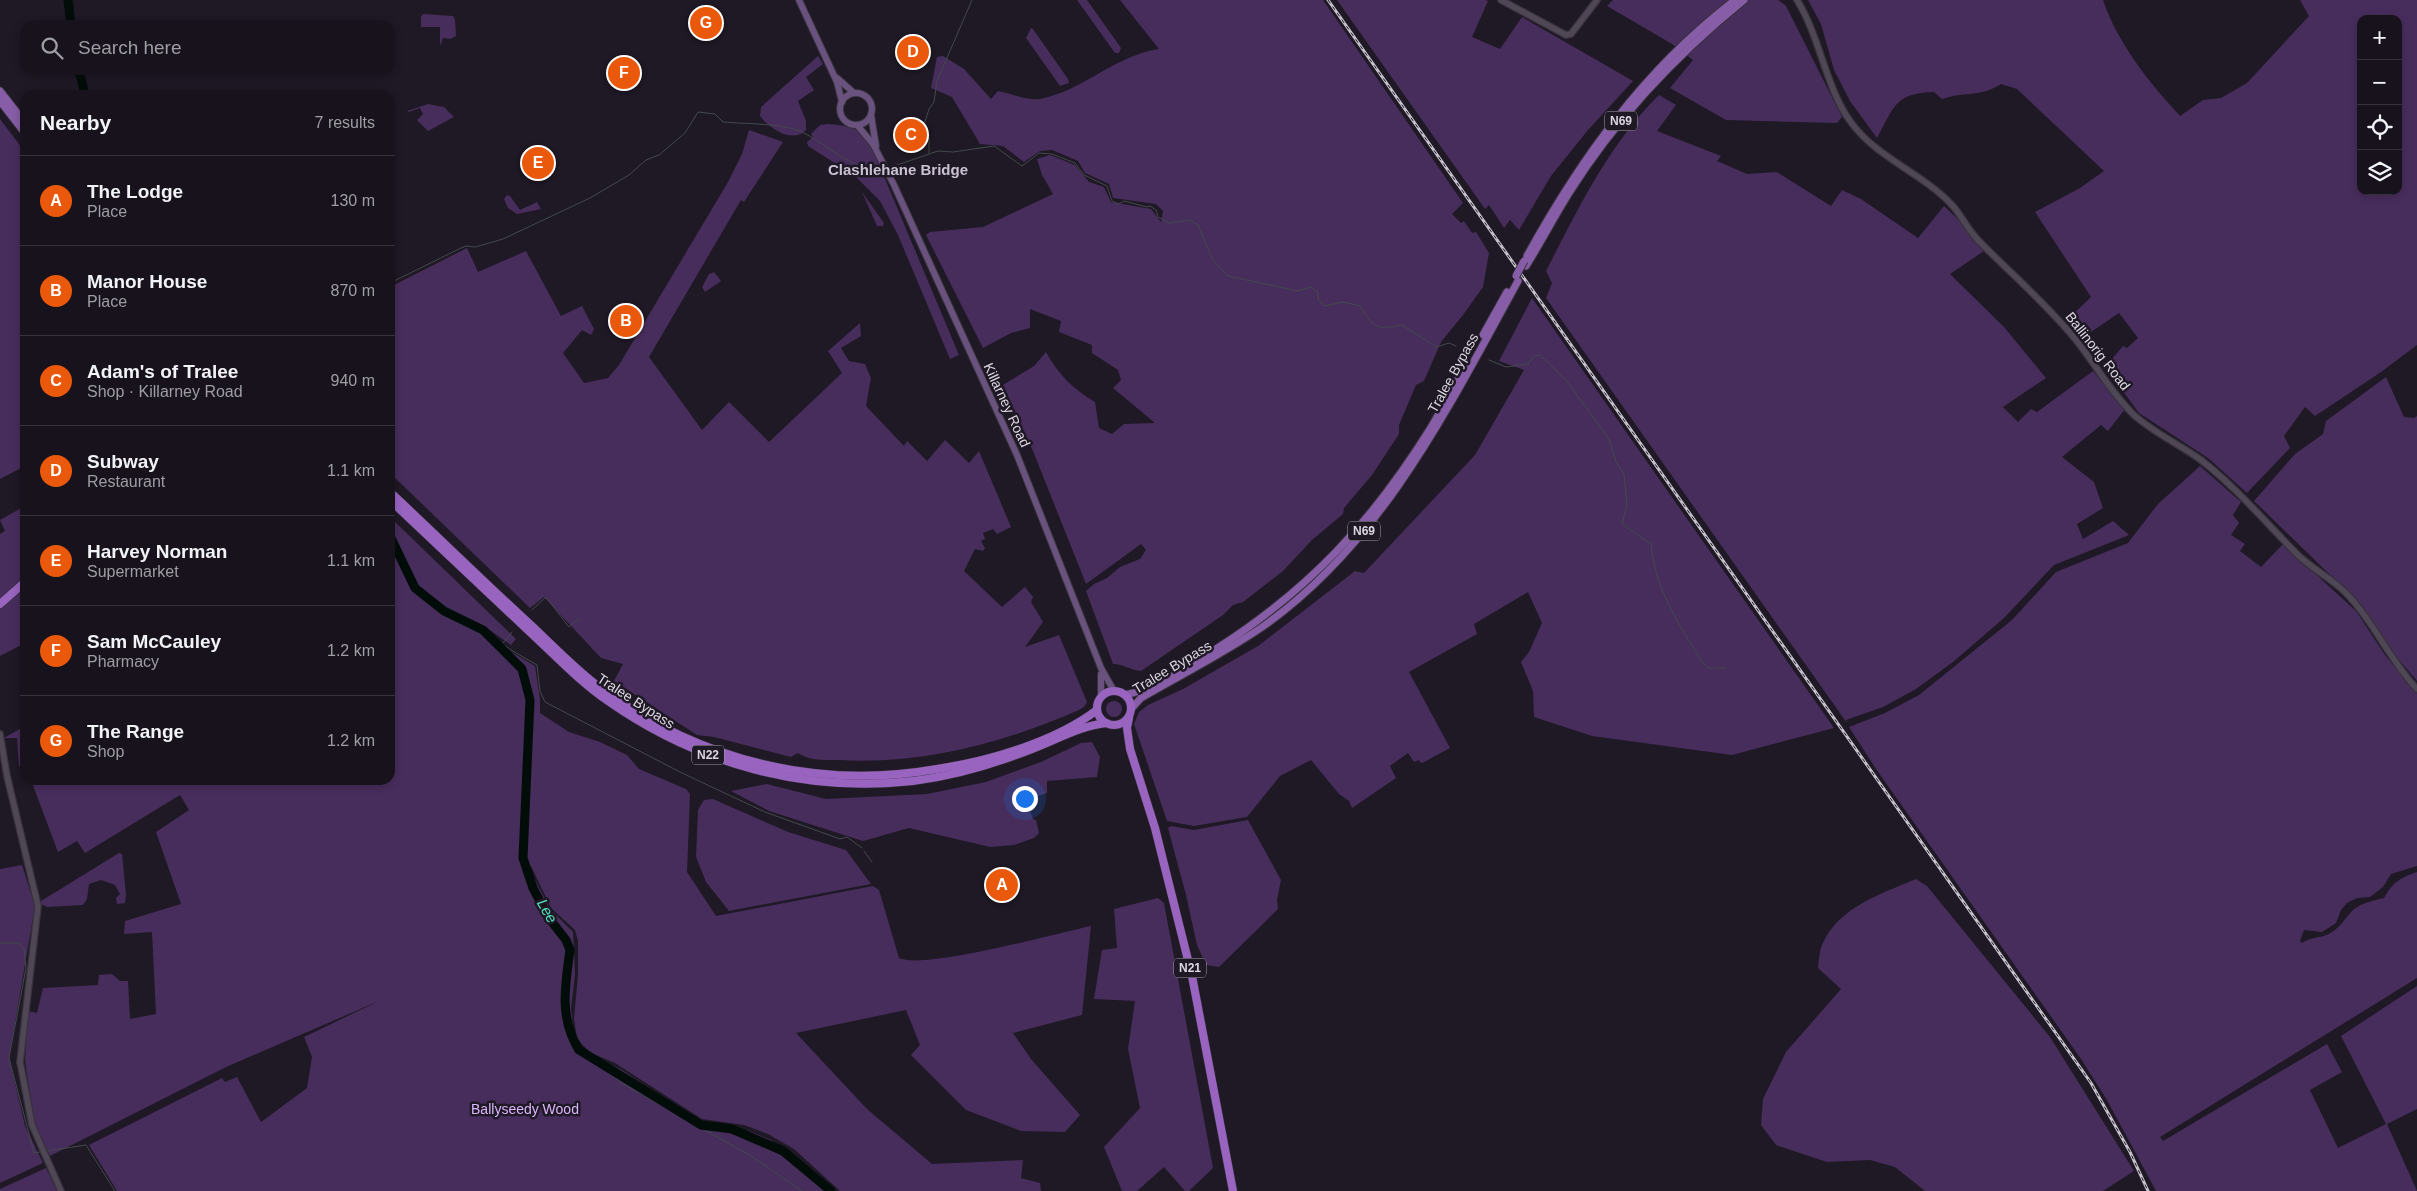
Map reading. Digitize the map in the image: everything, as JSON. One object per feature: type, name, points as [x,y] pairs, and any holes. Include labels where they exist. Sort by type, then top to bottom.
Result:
[{"type":"highway","name":"Tralee Bypass","points":[[395,497],[601,689],[669,731],[738,759],[829,776],[910,774],[964,765],[1006,752],[1058,732],[1097,710]]},
{"type":"highway","name":"Tralee Bypass","points":[[395,505],[563,663],[602,696],[636,720],[668,738],[736,765],[767,774],[827,782],[914,781],[964,771],[1008,759],[1092,725],[1106,723]]},
{"type":"highway","points":[[0,604],[20,586]]},
{"type":"highway","points":[[1114,691],[1125,695],[1132,708],[1129,718],[1123,724],[1114,726],[1100,718],[1097,710],[1101,697],[1114,691]]},
{"type":"highway","name":"N21","points":[[1129,718],[1127,728],[1130,749],[1155,828],[1192,976],[1233,1191]]},
{"type":"highway","name":"N21","points":[[1114,726],[1130,749]]},
{"type":"main road","points":[[799,0],[834,73],[842,102]]},
{"type":"main road","name":"Tralee Bypass","points":[[1132,708],[1141,698],[1212,659],[1265,625],[1296,600],[1340,558],[1384,508],[1434,434],[1525,263],[1583,161],[1631,98],[1672,54],[1734,0]]},
{"type":"main road","name":"Tralee Bypass","points":[[1525,263],[1577,181],[1636,101],[1681,54],[1744,0]]},
{"type":"main road","points":[[834,73],[854,93]]},
{"type":"main road","points":[[0,91],[20,117]]},
{"type":"main road","points":[[854,93],[862,94],[868,98],[872,107],[872,115],[868,121],[857,126],[844,119],[840,110],[842,102],[846,97],[854,93]]},
{"type":"main road","points":[[0,101],[20,127]]},
{"type":"main road","name":"Killarney Road","points":[[872,115],[875,142],[880,156],[1017,456],[1101,668],[1114,691]]},
{"type":"main road","name":"Killarney Road","points":[[857,126],[867,134],[880,156]]},
{"type":"main road","name":"Tralee Bypass","points":[[1125,695],[1156,683],[1243,632],[1278,607],[1337,552],[1381,501],[1431,427],[1517,279]]},
{"type":"main road","name":"Killarney Road","points":[[1101,668],[1103,683],[1101,697]]},
{"type":"street","points":[[1501,0],[1566,35],[1571,34],[1597,0]]},
{"type":"street","name":"Ballinorig Road","points":[[1797,0],[1812,28],[1841,106],[1862,136],[1874,147],[1936,189],[1953,206],[1974,236],[2038,298],[2076,339],[2104,379],[2136,417],[2202,461],[2246,500],[2301,557],[2342,589],[2356,604],[2401,672],[2417,689]]},
{"type":"street","points":[[0,734],[7,776],[38,906],[20,1062],[32,1125],[61,1191]]},
{"type":"green space","points":[[1077,0],[1087,0],[1121,48],[1119,53],[1115,53]]},
{"type":"green space","points":[[1120,0],[1323,0],[1463,203],[1452,214],[1461,223],[1464,221],[1472,233],[1476,232],[1489,253],[1483,287],[1441,342],[1424,381],[1416,385],[1399,425],[1399,434],[1372,475],[1344,508],[1343,514],[1312,540],[1283,571],[1243,602],[1233,605],[1223,615],[1141,671],[1113,664],[1086,591],[1120,567],[1140,559],[1146,550],[1141,544],[1086,584],[1033,451],[1003,385],[1034,366],[1046,352],[1067,380],[1095,402],[1099,428],[1112,434],[1124,424],[1155,423],[1113,388],[1121,380],[1118,370],[1092,353],[1092,345],[1059,332],[1061,321],[1030,309],[1030,328],[1011,333],[983,348],[926,235],[930,232],[983,227],[1053,194],[1042,175],[1037,159],[1050,155],[1075,165],[1089,182],[1104,187],[1111,202],[1151,209],[1161,222],[1163,211],[1156,204],[1113,198],[1109,184],[1085,173],[1078,161],[1052,150],[1040,151],[1024,162],[1003,146],[980,144],[952,97],[931,88],[937,57],[943,56],[964,69],[991,99],[998,91],[1025,98],[1040,99],[1056,95],[1071,88],[1127,58],[1159,49]]},
{"type":"green space","points":[[1337,0],[1486,0],[1488,1],[1472,37],[1500,49],[1522,17],[1633,81],[1588,130],[1551,176],[1519,230],[1510,220],[1504,228],[1489,205],[1485,209]]},
{"type":"green space","points":[[1613,0],[1778,0],[1786,6],[1842,117],[1837,123],[1726,120],[1670,88],[1693,60],[1672,44],[1607,6]]},
{"type":"green space","points":[[1808,0],[2103,0],[2109,16],[2126,47],[2157,90],[2180,116],[2203,100],[2221,98],[2247,83],[2309,16],[2300,0],[2417,0],[2417,345],[2381,372],[2315,416],[2305,407],[2284,436],[2290,448],[2247,493],[2208,458],[2139,413],[2105,367],[2123,346],[2127,348],[2138,338],[2119,313],[2085,336],[2066,321],[2091,297],[2035,212],[2080,188],[2104,171],[2017,89],[2001,84],[1979,93],[1942,99],[1934,92],[1911,95],[1903,99],[1892,110],[1877,138],[1850,101],[1834,70],[1821,24]]},
{"type":"green space","points":[[423,14],[453,16],[456,36],[450,39],[443,38],[440,46],[440,27],[421,27],[421,17]]},
{"type":"green space","points":[[1031,28],[1069,83],[1060,86],[1026,38]]},
{"type":"green space","points":[[818,56],[823,64],[806,77],[814,90],[798,101],[806,121],[806,130],[795,136],[776,130],[760,116],[761,107]]},
{"type":"green space","points":[[1659,95],[1676,105],[1657,131],[1721,156],[1717,161],[1747,174],[1777,172],[1831,206],[1842,190],[1861,199],[1918,238],[1944,206],[1962,223],[1984,251],[1950,274],[2004,327],[2046,378],[2003,407],[2018,422],[2031,409],[2037,412],[2093,371],[2125,409],[2108,431],[2101,425],[2062,457],[2094,482],[2103,508],[2077,524],[2083,539],[2113,521],[2129,535],[2054,565],[2004,618],[1953,662],[1916,689],[1883,707],[1846,720],[1847,723],[1546,298],[1552,283],[1546,271],[1583,201],[1625,134]]},
{"type":"green space","points":[[428,104],[444,107],[454,117],[428,131],[417,120],[423,114],[420,108],[407,111]]},
{"type":"green space","points":[[0,119],[20,145],[20,469],[0,479]]},
{"type":"green space","points":[[828,124],[850,127],[863,135],[872,148],[882,167],[878,168],[883,174],[959,355],[950,359],[898,235],[880,201],[855,176],[808,146],[807,142],[813,137],[811,134],[820,125]]},
{"type":"green space","points":[[749,130],[783,142],[744,202],[741,200],[649,357],[702,430],[729,402],[769,442],[842,373],[828,351],[860,323],[861,336],[841,348],[849,361],[865,364],[871,378],[866,406],[904,446],[907,441],[927,461],[945,440],[969,463],[979,451],[1011,527],[997,534],[993,529],[983,533],[985,539],[981,541],[985,548],[983,551],[975,549],[964,571],[1002,607],[1025,587],[1033,597],[1031,602],[1043,622],[1025,647],[1059,635],[1087,702],[1084,707],[1048,723],[990,742],[960,750],[900,759],[869,761],[822,760],[812,759],[798,753],[791,757],[714,737],[697,735],[614,681],[623,664],[601,658],[544,597],[530,608],[395,478],[395,284],[467,248],[478,272],[526,251],[561,316],[582,306],[594,329],[591,335],[582,330],[563,353],[584,383],[608,378],[619,365],[728,182],[742,154]]},
{"type":"green space","points":[[862,192],[884,223],[883,226],[877,226]]},
{"type":"green space","points":[[507,195],[510,196],[520,210],[537,202],[541,209],[517,214],[508,208],[504,199]]},
{"type":"green space","points":[[714,272],[721,281],[705,292],[702,287],[709,274]]},
{"type":"green space","points":[[1532,298],[1834,728],[1732,755],[1592,736],[1534,717],[1533,691],[1521,662],[1529,652],[1542,623],[1528,592],[1474,624],[1477,634],[1409,672],[1450,748],[1421,763],[1419,760],[1414,762],[1408,753],[1390,766],[1396,778],[1352,808],[1349,801],[1339,794],[1311,760],[1280,776],[1247,817],[1194,826],[1167,821],[1134,724],[1139,712],[1148,705],[1183,689],[1258,646],[1355,571],[1364,573],[1475,455],[1524,370],[1499,361]]},
{"type":"green space","points":[[2386,377],[2404,417],[2414,418],[2417,416],[2417,681],[2394,654],[2363,607],[2254,501],[2295,454],[2323,434],[2326,421]]},
{"type":"green space","points":[[2200,466],[2241,502],[2233,515],[2239,523],[2231,535],[2245,544],[2240,551],[2261,567],[2283,544],[2356,611],[2385,655],[2417,693],[2417,866],[2391,874],[2383,887],[2370,897],[2357,898],[2347,903],[2341,910],[2336,923],[2322,932],[2304,930],[2300,941],[2302,943],[2332,932],[2354,909],[2366,903],[2384,898],[2398,881],[2417,872],[2417,978],[2160,1137],[2163,1141],[2327,1044],[2342,1072],[2310,1090],[2338,1148],[2386,1124],[2341,1036],[2417,986],[2417,1109],[2387,1124],[2417,1191],[2156,1191],[2107,1100],[2081,1059],[1876,769],[1849,727],[1885,713],[1919,695],[2012,620],[2056,572],[2128,543],[2158,504]]},
{"type":"green space","points":[[20,509],[20,646],[0,656],[0,534],[5,531],[0,520]]},
{"type":"green space","name":"Ballyseedy Wood","points":[[395,522],[516,639],[511,645],[484,626],[478,632],[535,666],[540,713],[569,732],[600,742],[627,755],[639,769],[686,789],[690,794],[687,872],[716,916],[873,886],[879,890],[899,958],[913,960],[962,955],[1091,926],[1082,1015],[1013,1033],[1031,1059],[1080,1115],[1065,1132],[1021,1131],[966,1110],[911,1055],[920,1045],[906,1010],[796,1033],[867,1109],[932,1164],[1023,1160],[1021,1178],[1040,1183],[1041,1191],[840,1191],[794,1149],[768,1134],[744,1125],[702,1119],[615,1063],[591,1053],[581,1043],[577,1038],[574,1019],[578,975],[578,941],[575,930],[551,908],[531,866],[529,868],[550,909],[573,932],[575,974],[571,1008],[574,1039],[581,1049],[622,1070],[701,1124],[749,1131],[771,1140],[813,1170],[836,1191],[117,1191],[89,1145],[222,1078],[225,1082],[237,1077],[261,1122],[307,1088],[312,1057],[304,1037],[379,1001],[226,1067],[50,1156],[34,1124],[25,1061],[28,1011],[37,1013],[43,988],[98,985],[99,975],[112,974],[120,981],[128,981],[130,1019],[156,1014],[152,932],[124,934],[125,921],[181,904],[156,832],[189,810],[180,795],[85,853],[77,841],[58,852],[33,785],[395,785]]},
{"type":"green space","points":[[1114,701],[1122,709],[1114,717],[1106,709]]},
{"type":"green space","points":[[20,729],[20,767],[17,738],[4,738]]},
{"type":"green space","points":[[1092,742],[1100,757],[1097,777],[1047,781],[1047,793],[1038,796],[1030,811],[1033,819],[1036,820],[1039,833],[1034,838],[1014,845],[990,847],[909,828],[863,841],[769,811],[731,791],[767,784],[826,799],[927,794],[986,782],[1041,762],[1081,743]]},
{"type":"green space","points":[[713,799],[788,832],[846,850],[871,884],[729,911],[706,882],[696,857],[698,810],[704,800]]},
{"type":"green space","points":[[1248,820],[1281,880],[1277,900],[1278,909],[1219,967],[1206,965],[1197,945],[1168,828],[1171,826],[1194,830]]},
{"type":"green space","points":[[119,853],[122,854],[125,903],[117,904],[116,898],[120,894],[115,885],[101,880],[89,884],[87,899],[83,905],[47,907],[41,904],[41,901]]},
{"type":"green space","points":[[22,865],[35,906],[9,1058],[25,1126],[43,1163],[0,1183],[0,869]]},
{"type":"green space","points":[[1916,879],[1927,886],[2050,1037],[2134,1171],[2103,1191],[1925,1191],[1895,1167],[1870,1160],[1827,1162],[1776,1145],[1761,1125],[1763,1099],[1786,1052],[1841,989],[1818,968],[1821,948],[1829,932],[1850,911],[1862,903]]},
{"type":"green space","points":[[1158,898],[1164,903],[1213,1168],[1189,1191],[1185,1191],[1164,1167],[1137,1191],[1122,1191],[1104,1147],[1140,1108],[1128,1049],[1135,1001],[1094,999],[1102,950],[1117,948],[1114,909]]},
{"type":"green space","points":[[46,1168],[57,1191],[0,1191],[0,1189]]},
{"type":"waterway","name":"Lee","points":[[68,0],[70,20]]},
{"type":"waterway","points":[[929,153],[929,139],[924,125],[929,109],[934,102],[937,81],[972,0]]},
{"type":"waterway","name":"Lee","points":[[80,75],[84,90]]},
{"type":"waterway","points":[[395,281],[461,248],[466,246],[475,247],[503,239],[590,198],[629,175],[646,160],[659,155],[685,133],[698,112],[715,114],[723,122],[787,127],[804,133],[848,161],[879,172]]},
{"type":"waterway","points":[[894,166],[938,151],[953,152],[994,146],[1022,166],[1039,153],[1052,154],[1075,163],[1084,175],[1107,186],[1112,201],[1119,204],[1124,201],[1147,207],[1150,206],[1156,210],[1158,217],[1169,223],[1190,220],[1198,225],[1213,260],[1228,276],[1298,291],[1311,287],[1318,292],[1318,300],[1325,306],[1343,302],[1360,306],[1376,326],[1402,325],[1436,347],[1449,343],[1456,346]]},
{"type":"waterway","points":[[1489,360],[1506,367],[1528,364],[1534,356],[1540,355],[1566,380],[1609,439],[1616,462],[1624,474],[1627,505],[1622,524],[1651,544],[1657,576],[1663,591],[1677,621],[1703,663],[1709,668],[1726,668]]},
{"type":"waterway","name":"Lee","points":[[395,546],[415,588],[444,611],[483,630],[522,669],[530,700],[523,858],[533,888],[548,917],[566,940],[570,950],[565,989],[566,1014],[568,1026],[579,1050],[701,1125],[732,1129],[783,1151],[831,1191]]},
{"type":"waterway","points":[[532,610],[546,597],[569,627],[579,618]]},
{"type":"waterway","points":[[483,630],[511,650],[537,665],[540,691],[545,702],[680,772],[765,812],[840,839],[847,837],[862,848]]},
{"type":"waterway","points":[[503,643],[512,632]]},
{"type":"waterway","points":[[864,851],[872,862]]},
{"type":"waterway","points":[[0,943],[19,943],[24,949],[26,968],[9,1058],[34,1153],[40,1152]]},
{"type":"waterway","name":"Lee","points":[[603,1064],[620,1082],[751,1156],[802,1191]]},
{"type":"waterway","points":[[47,1151],[86,1145],[115,1191]]},
{"type":"railway","points":[[1328,0],[2091,1083],[2130,1152],[2148,1191]]},
{"type":"place","name":"The Range","points":[[706,23]]},
{"type":"place","name":"Subway","points":[[913,52]]},
{"type":"place","name":"Sam McCauley","points":[[624,73]]},
{"type":"place","name":"Adam's of Tralee","points":[[911,135]]},
{"type":"place","name":"Harvey Norman","points":[[538,163]]},
{"type":"place","name":"Manor House","points":[[626,321]]},
{"type":"place","name":"The Lodge","points":[[1002,885]]},
{"type":"district","name":"Clashlehane Bridge","points":[[898,170]]}]
